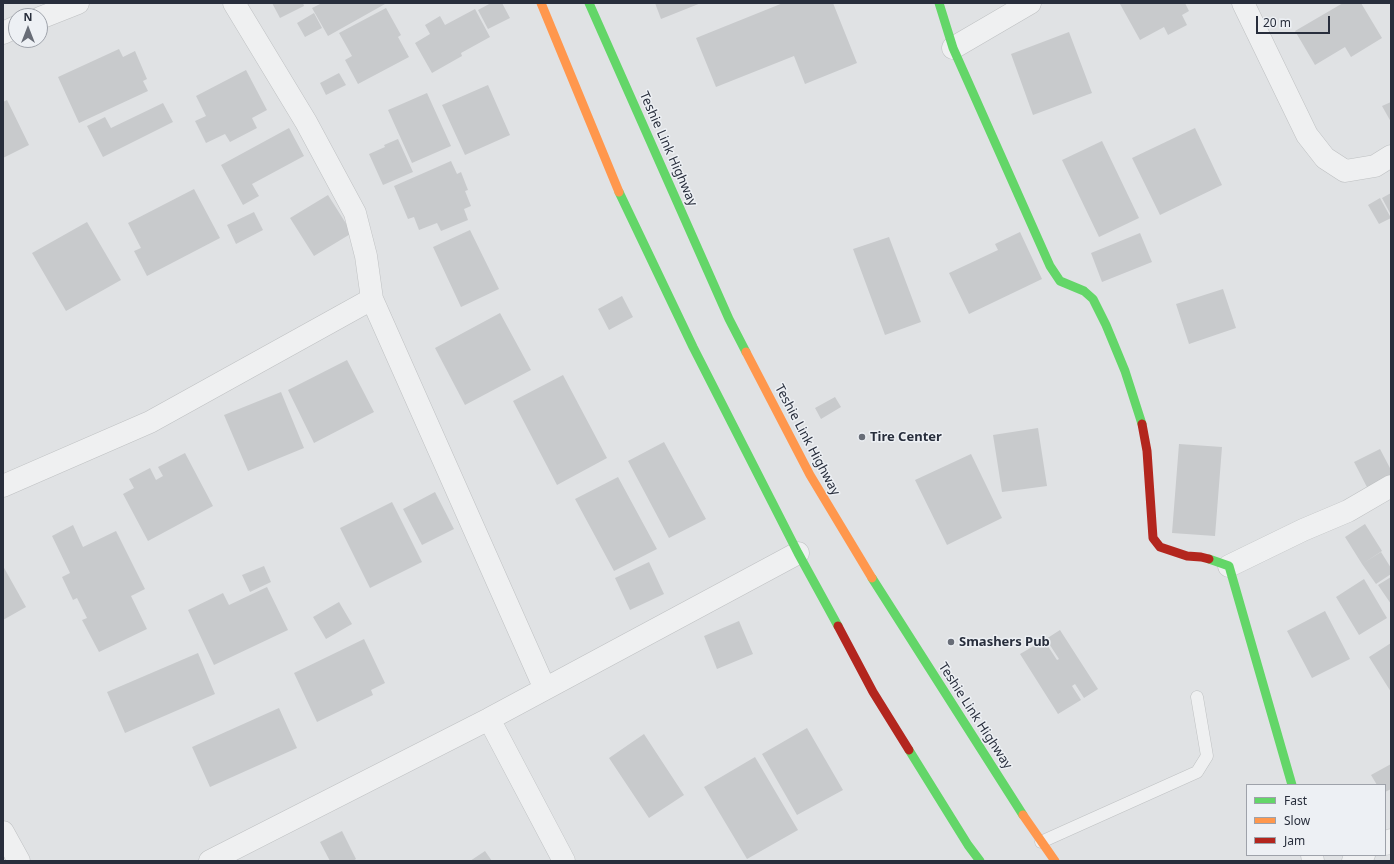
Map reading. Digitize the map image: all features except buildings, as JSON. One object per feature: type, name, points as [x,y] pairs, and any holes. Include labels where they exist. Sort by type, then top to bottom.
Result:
[{"type":"main road","points":[[541,3],[613,178],[692,347],[798,553],[873,692],[968,845],[980,861]]},
{"type":"main road","name":"Teshie Link Highway","points":[[589,3],[729,319],[810,475],[850,545],[1041,842],[1055,861]]},
{"type":"main road","points":[[939,3],[953,48],[1050,266],[1060,281],[1084,291],[1093,299],[1106,325],[1125,371],[1141,421],[1147,451],[1154,538],[1160,547],[1187,556],[1201,558],[1229,566],[1292,784]]},
{"type":"street","points":[[48,15],[78,3]]},
{"type":"street","points":[[234,3],[306,122],[355,213],[366,256],[372,299],[545,689]]},
{"type":"street","points":[[953,48],[1030,3]]},
{"type":"street","points":[[1243,3],[1307,134],[1325,158],[1344,171],[1375,166],[1391,156]]},
{"type":"street","points":[[3,486],[150,422],[372,299]]},
{"type":"street","points":[[1229,566],[1303,530],[1348,511],[1391,486]]},
{"type":"street","points":[[210,861],[489,719],[798,553]]},
{"type":"street","points":[[489,719],[564,861]]},
{"type":"street","points":[[3,832],[19,861]]},
{"type":"street","points":[[1353,861],[1362,856]]},
{"type":"lane","points":[[1041,842],[1197,772],[1207,756],[1197,697]]},
{"type":"traffic: fast","points":[[589,3],[729,319],[746,352]]},
{"type":"traffic: fast","points":[[939,3],[953,48],[1050,266],[1060,281],[1084,291],[1093,299],[1106,325],[1125,371],[1142,424]]},
{"type":"traffic: fast","points":[[619,192],[693,347],[798,553],[838,626]]},
{"type":"traffic: fast","points":[[1209,559],[1229,566],[1292,784]]},
{"type":"traffic: fast","points":[[872,578],[1023,815]]},
{"type":"traffic: fast","points":[[909,750],[968,845],[980,861]]},
{"type":"traffic: slow","points":[[541,3],[619,192]]},
{"type":"traffic: slow","points":[[746,352],[810,475],[872,578]]},
{"type":"traffic: slow","points":[[1023,815],[1055,861]]},
{"type":"traffic: jam","points":[[1142,424],[1147,451],[1153,538],[1160,547],[1187,556],[1209,559]]},
{"type":"traffic: jam","points":[[838,626],[873,692],[909,750]]},
{"type":"place","name":"Tire Center","points":[[862,437]]},
{"type":"place","name":"Smashers Pub","points":[[951,642]]}]
